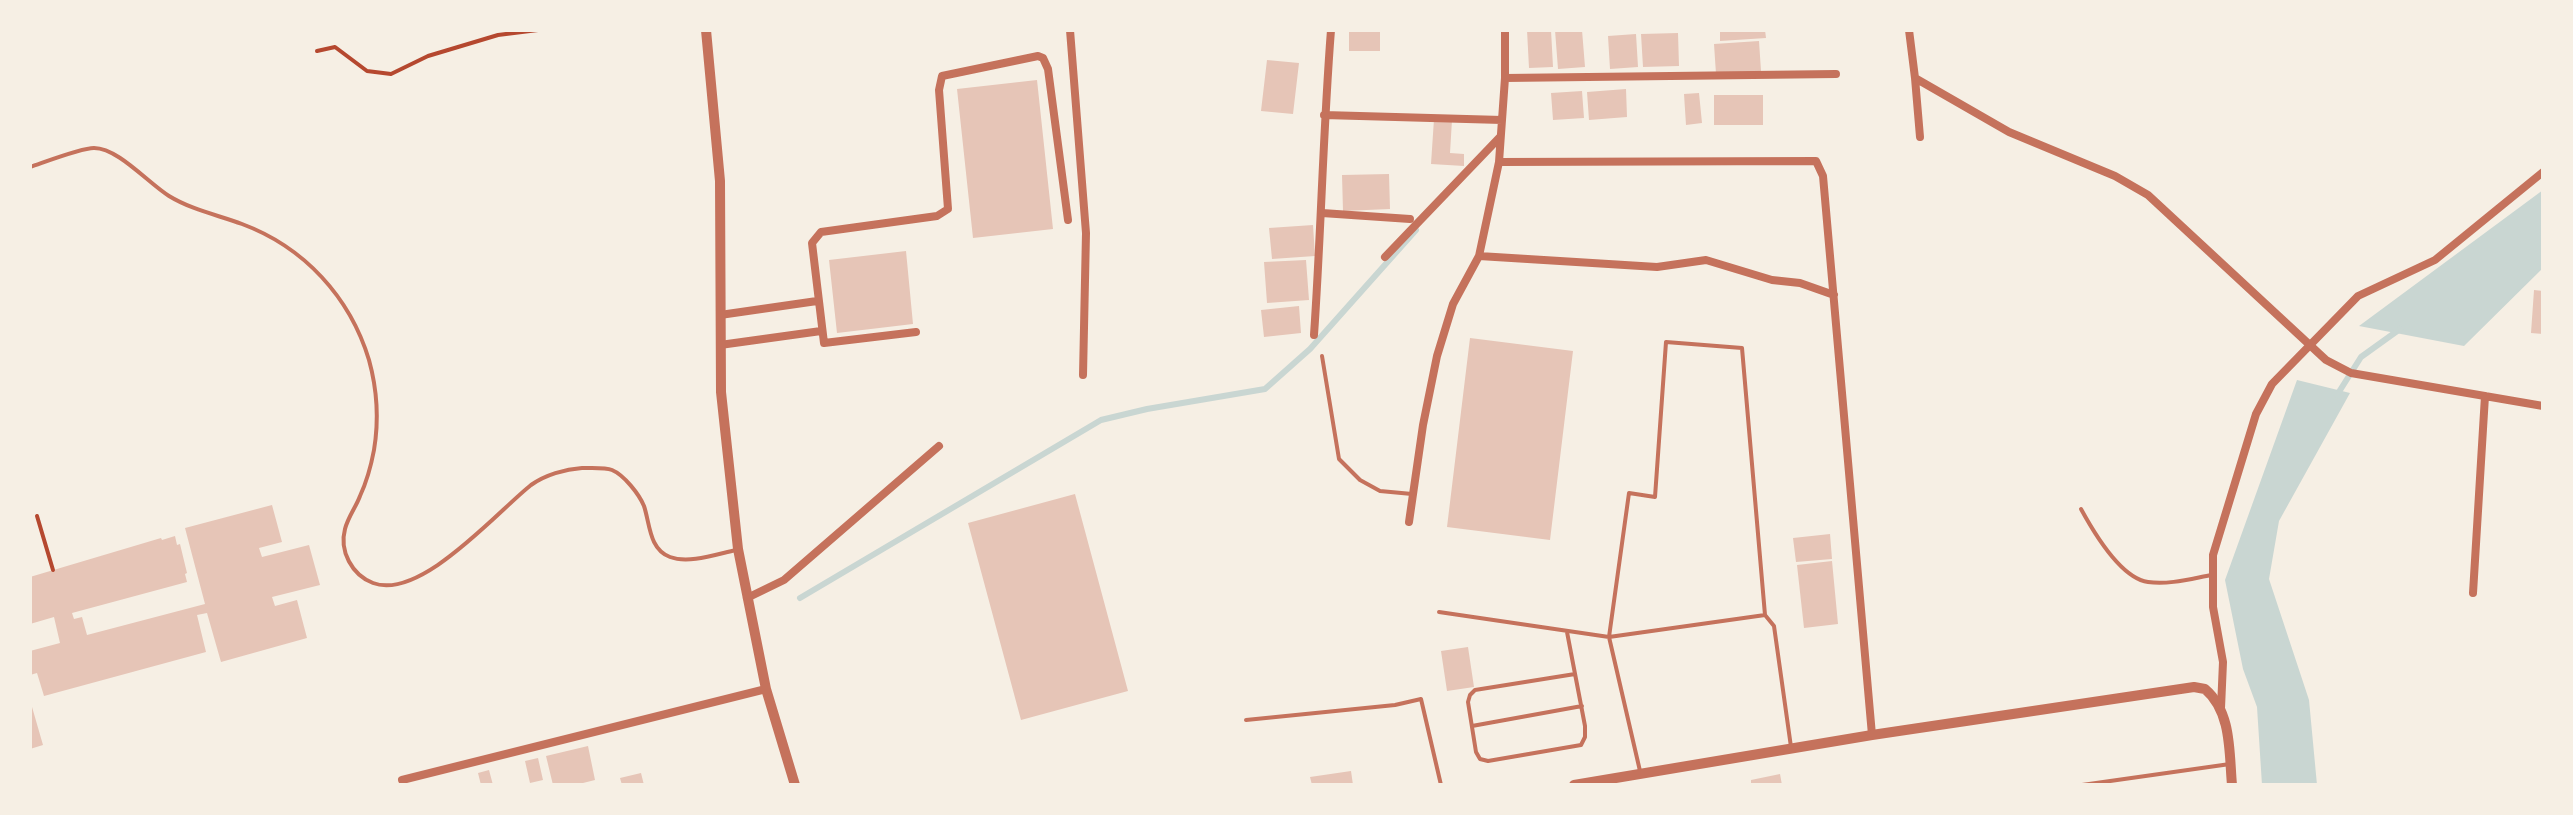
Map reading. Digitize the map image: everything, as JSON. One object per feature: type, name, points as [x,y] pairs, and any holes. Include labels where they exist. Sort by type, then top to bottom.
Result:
[{"type":"street","points":[[706,30],[720,181],[721,392],[738,549],[766,689],[795,785]]},
{"type":"street","points":[[1070,30],[1086,233],[1083,375]]},
{"type":"street","points":[[1314,335],[1331,30]]},
{"type":"street","points":[[1409,522],[1437,356],[1453,304],[1479,256],[1499,162],[1505,30]]},
{"type":"street","points":[[1909,30],[1920,137]]},
{"type":"street","points":[[916,332],[824,343],[812,243],[821,232],[937,216],[948,209],[939,90],[942,76],[1038,56],[1043,58],[1048,69],[1068,220]]},
{"type":"street","points":[[1505,78],[1836,74]]},
{"type":"street","points":[[1915,78],[2009,132],[2115,176],[2148,195],[2326,360],[2347,370],[2543,406]]},
{"type":"street","points":[[1324,115],[1502,120]]},
{"type":"street","points":[[1385,257],[1501,136]]},
{"type":"street","points":[[1499,162],[1816,161],[1823,176],[1872,735]]},
{"type":"street","points":[[2221,708],[2223,662],[2213,607],[2213,555],[2256,414],[2272,384],[2358,296],[2435,260],[2543,172]]},
{"type":"street","points":[[1322,213],[1410,219]]},
{"type":"street","points":[[1479,256],[1657,267],[1706,260],[1772,280],[1800,283],[1834,295]]},
{"type":"street","points":[[720,315],[817,301]]},
{"type":"street","points":[[720,345],[821,331]]},
{"type":"street","points":[[2473,593],[2485,396]]},
{"type":"street","points":[[747,598],[784,580],[939,446]]},
{"type":"street","points":[[1574,785],[1872,735],[2194,687],[2205,689],[2221,708],[2232,785]]},
{"type":"street","points":[[402,780],[766,689]]},
{"type":"lane","points":[[30,167],[94,148],[114,155],[172,198],[260,231],[280,242],[299,255],[332,287],[365,348],[376,397],[374,447],[369,472],[343,539],[354,570],[372,583],[391,586],[411,581],[486,528],[533,484],[554,473],[582,468],[611,469],[628,483],[643,505],[655,544],[668,557],[681,559],[738,549]]},
{"type":"lane","points":[[1640,774],[1609,637],[1629,493],[1655,497],[1666,342],[1742,348],[1765,615],[1774,626],[1792,749]]},
{"type":"lane","points":[[1322,356],[1339,459],[1360,480],[1380,491],[1414,494]]},
{"type":"lane","points":[[2081,509],[2099,542],[2145,582],[2174,582],[2213,575]]},
{"type":"lane","points":[[1439,612],[1609,637],[1765,615]]},
{"type":"lane","points":[[1567,631],[1582,706],[1585,737],[1581,745],[1488,761],[1480,759],[1476,752],[1468,702],[1475,690],[1575,674]]},
{"type":"lane","points":[[1246,720],[1395,705],[1421,699],[1441,785]]},
{"type":"lane","points":[[1472,726],[1582,706]]},
{"type":"lane","points":[[2082,785],[2230,764]]},
{"type":"path","points":[[317,51],[335,47],[367,71],[391,74],[428,56],[470,43],[498,35],[538,30]]},
{"type":"path","points":[[37,516],[53,570]]},
{"type":"shaded area","points":[[2543,190],[2543,268],[2464,346],[2359,326]]},
{"type":"shaded area","points":[[2297,380],[2350,393],[2279,521],[2269,579],[2309,700],[2317,785],[2262,785],[2257,707],[2243,669],[2225,580]]},
{"type":"building","points":[[1349,30],[1380,30],[1380,51],[1349,51]]},
{"type":"building","points":[[1527,30],[1551,30],[1553,67],[1529,68]]},
{"type":"building","points":[[1555,30],[1582,30],[1585,67],[1558,69]]},
{"type":"building","points":[[1720,30],[1765,30],[1766,38],[1720,41]]},
{"type":"building","points":[[1678,33],[1679,66],[1643,67],[1641,34]]},
{"type":"building","points":[[1636,34],[1638,67],[1610,69],[1608,36]]},
{"type":"building","points":[[1759,41],[1761,71],[1716,74],[1714,44]]},
{"type":"building","points":[[1267,60],[1299,63],[1293,114],[1261,111]]},
{"type":"building","points":[[1037,80],[1053,229],[973,238],[957,89]]},
{"type":"building","points":[[1626,89],[1627,117],[1589,120],[1587,92]]},
{"type":"building","points":[[1582,91],[1584,118],[1553,120],[1551,93]]},
{"type":"building","points":[[1699,93],[1702,123],[1686,125],[1684,94]]},
{"type":"building","points":[[1714,95],[1763,95],[1763,125],[1714,125]]},
{"type":"building","points":[[1434,119],[1452,120],[1450,153],[1464,154],[1464,166],[1431,164]]},
{"type":"building","points":[[1389,174],[1390,209],[1343,211],[1342,175]]},
{"type":"building","points":[[1313,225],[1315,256],[1272,259],[1269,228]]},
{"type":"building","points":[[906,251],[913,324],[837,333],[829,260]]},
{"type":"building","points":[[1306,260],[1309,300],[1267,303],[1264,262]]},
{"type":"building","points":[[2534,290],[2543,291],[2543,334],[2531,333]]},
{"type":"building","points":[[1299,306],[1301,333],[1264,337],[1261,310]]},
{"type":"building","points":[[1470,338],[1573,351],[1550,540],[1447,527]]},
{"type":"building","points":[[1075,494],[1128,691],[1021,720],[968,523]]},
{"type":"building","points":[[272,505],[282,542],[259,548],[262,557],[309,545],[320,585],[272,597],[275,606],[297,600],[307,638],[221,662],[207,613],[197,615],[206,652],[44,696],[37,673],[30,675],[30,651],[60,643],[54,617],[30,624],[30,577],[175,536],[177,545],[180,544],[187,582],[72,613],[74,619],[82,617],[87,635],[205,604],[185,528]]},
{"type":"building","points":[[1830,534],[1832,559],[1796,562],[1793,538]]},
{"type":"building","points":[[1832,561],[1838,624],[1804,628],[1797,565]]},
{"type":"building","points":[[1468,647],[1474,687],[1447,691],[1441,651]]},
{"type":"building","points":[[30,700],[43,745],[30,749]]},
{"type":"building","points":[[588,746],[595,780],[575,785],[553,785],[546,756]]},
{"type":"building","points":[[538,758],[543,780],[530,783],[525,761]]},
{"type":"building","points":[[489,770],[493,785],[481,785],[478,773]]},
{"type":"building","points":[[1351,771],[1353,785],[1312,785],[1310,777]]},
{"type":"building","points":[[641,773],[644,785],[622,785],[620,778]]},
{"type":"building","points":[[1780,774],[1782,785],[1751,785],[1751,780]]},
{"type":"waterway","points":[[800,598],[1101,420],[1265,389],[1310,349],[1416,230]]},
{"type":"waterway","points":[[2337,395],[2361,357],[2400,329]]}]
